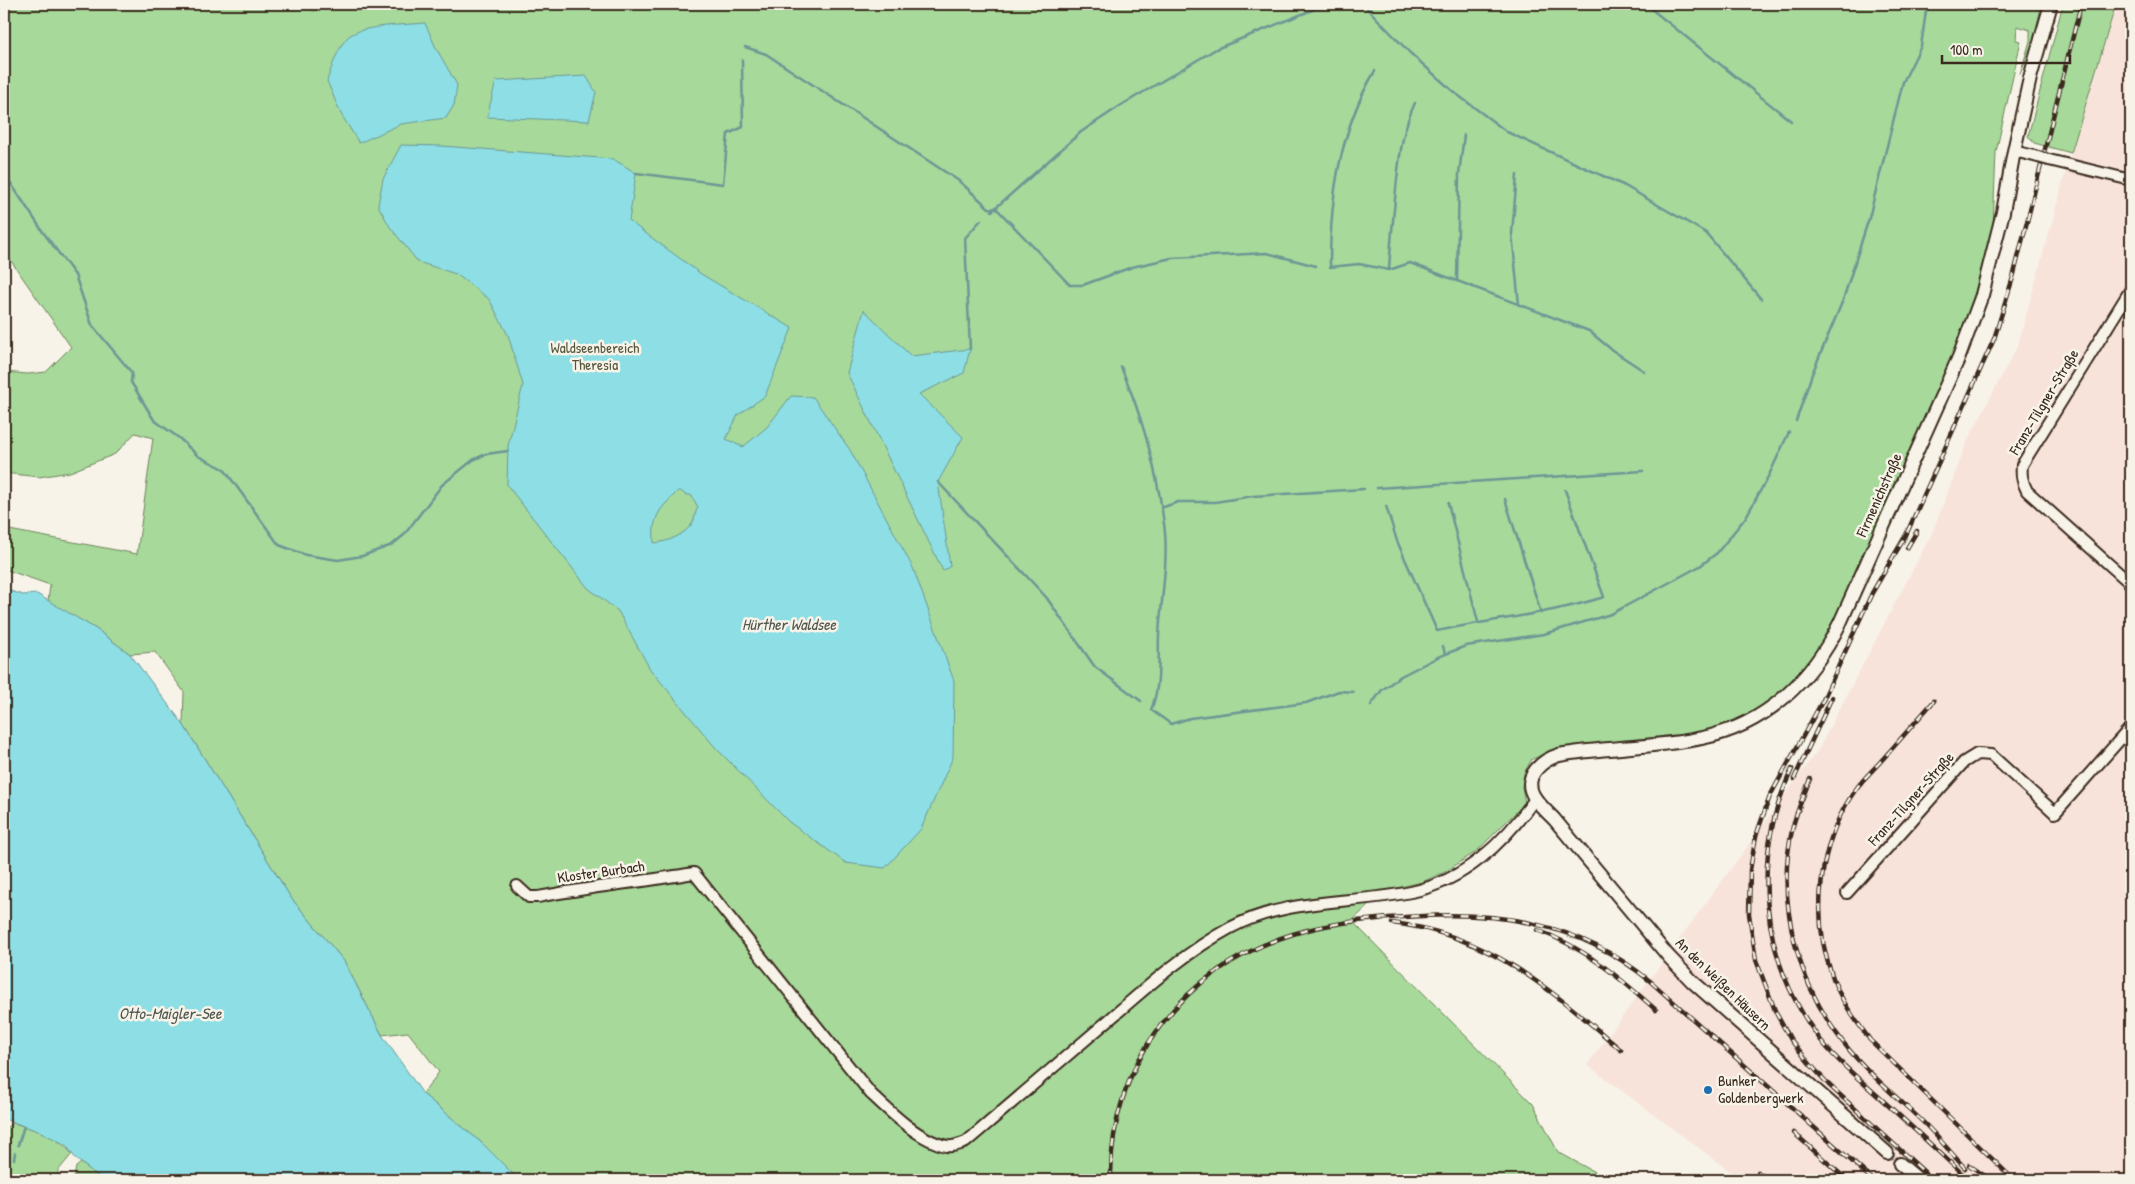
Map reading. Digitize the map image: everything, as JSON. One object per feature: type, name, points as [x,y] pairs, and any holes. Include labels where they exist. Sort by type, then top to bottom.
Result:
[{"type":"street","name":"Firmenichstraße","points":[[1535,799],[1530,785],[1534,772],[1541,764],[1553,756],[1686,741],[1723,733],[1752,720],[1771,708],[1794,690],[1813,669],[1840,623],[1973,322],[1997,241],[2030,78],[2051,4]]},
{"type":"street","points":[[2014,151],[2131,180]]},
{"type":"street","name":"Franz-Tilgner-Straße","points":[[2131,289],[2022,465],[2021,474],[2027,490],[2131,584]]},
{"type":"street","name":"Franz-Tilgner-Straße","points":[[1847,893],[1964,762],[1977,754],[1991,755],[2056,813],[2131,727]]},
{"type":"street","name":"Kloster Burbach","points":[[517,886],[529,897],[694,873],[871,1094],[902,1122],[918,1133],[947,1146],[956,1146],[966,1142],[1160,977],[1211,939],[1258,916],[1280,910],[1310,904],[1411,892],[1445,881],[1472,865],[1490,851],[1508,833],[1535,799]]},
{"type":"street","name":"An den Weißen Häusern","points":[[1535,799],[1554,819],[1669,957],[1693,982],[1887,1153]]},
{"type":"street","points":[[1900,1164],[1920,1180]]},
{"type":"shaded area","points":[[2116,4],[2131,4],[2131,1180],[1954,1180],[1951,1177],[1948,1180],[1742,1180],[1587,1065],[1818,750],[1932,533],[1968,440],[2018,345],[2071,153]]},
{"type":"green space","name":"Waldseenbereich Theresia","points":[[4,4],[309,4],[313,11],[335,4],[2042,4],[2033,41],[2020,74],[2030,41],[2030,30],[2017,26],[2016,40],[2021,41],[1996,152],[1993,227],[1972,303],[1960,337],[1827,636],[1812,659],[1777,696],[1756,710],[1710,730],[1564,747],[1532,759],[1524,773],[1522,787],[1525,803],[1477,851],[1445,872],[1422,882],[1384,891],[1352,921],[1533,1104],[1558,1152],[1609,1180],[1023,1180],[1020,1178],[996,1177],[994,1180],[519,1180],[483,1144],[423,1094],[439,1072],[408,1032],[382,1035],[344,961],[291,898],[183,724],[184,692],[155,652],[130,654],[96,629],[48,602],[50,585],[4,569],[4,529],[137,554],[153,438],[135,433],[115,454],[70,472],[39,477],[4,473],[4,372],[28,374],[46,372],[71,347],[4,251]]},
{"type":"green space","points":[[2063,4],[2116,4],[2071,153],[2034,143],[2028,136]]},
{"type":"green space","points":[[13,1123],[46,1134],[67,1148],[72,1154],[58,1171],[58,1175],[65,1179],[74,1178],[76,1167],[81,1163],[103,1180],[4,1180],[4,1129]]},
{"type":"water","points":[[425,23],[436,48],[457,85],[454,105],[446,118],[401,124],[359,143],[341,114],[327,81],[342,45],[349,36],[356,32],[386,26]]},
{"type":"water","points":[[586,76],[596,92],[589,121],[487,117],[496,81]]},
{"type":"water","name":"Hürther Waldsee","points":[[401,145],[442,146],[613,159],[636,173],[629,221],[701,274],[792,328],[765,396],[738,415],[726,439],[743,447],[767,427],[791,396],[813,397],[850,450],[913,568],[954,681],[953,757],[921,829],[885,868],[846,863],[789,822],[715,747],[650,669],[618,611],[588,588],[507,485],[508,446],[523,385],[508,335],[489,299],[456,274],[418,262],[390,227],[378,205],[383,179]],"holes":[[[679,490],[686,495],[691,495],[698,507],[693,522],[676,537],[654,543],[654,526],[662,508]]]},
{"type":"water","points":[[864,310],[911,356],[970,349],[964,373],[919,394],[963,437],[938,482],[950,566],[943,571],[847,373]]},
{"type":"water","name":"Otto-Maigler-See","points":[[4,589],[23,595],[37,594],[96,629],[130,654],[183,724],[291,898],[344,961],[382,1035],[423,1094],[483,1144],[519,1180],[103,1180],[76,1159],[66,1145],[41,1132],[4,1119]]},
{"type":"water","points":[[1015,1175],[1023,1180],[994,1180],[996,1178]]},
{"type":"waterway","points":[[992,211],[1081,132],[1120,106],[1216,49],[1317,8],[1338,4]]},
{"type":"waterway","points":[[1363,4],[1410,53],[1455,93],[1507,132],[1625,186],[1706,233],[1761,299]]},
{"type":"waterway","points":[[1645,4],[1791,121]]},
{"type":"waterway","points":[[1796,421],[1812,374],[1843,300],[1869,218],[1903,82],[1921,46],[1927,4]]},
{"type":"waterway","points":[[745,47],[766,54],[959,181],[989,208],[997,209],[1070,285],[1083,285],[1132,267],[1172,258],[1267,253],[1316,266]]},
{"type":"waterway","points":[[636,173],[723,184],[728,134],[743,127],[742,60]]},
{"type":"waterway","points":[[1375,71],[1353,117],[1339,166],[1332,216],[1330,267],[1359,264],[1389,270],[1410,263],[1589,331],[1612,350],[1644,371]]},
{"type":"waterway","points":[[1389,269],[1401,150],[1405,131],[1415,103]]},
{"type":"waterway","points":[[1457,281],[1459,174],[1464,135]]},
{"type":"waterway","points":[[4,173],[43,232],[75,275],[92,325],[132,373],[131,382],[154,420],[179,438],[198,456],[224,469],[279,545],[306,555],[338,560],[362,556],[392,545],[404,535],[442,485],[473,460],[486,454],[508,451]]},
{"type":"waterway","points":[[1517,175],[1512,233],[1519,305]]},
{"type":"waterway","points":[[970,349],[965,238],[981,220]]},
{"type":"waterway","points":[[1121,367],[1136,405],[1148,444],[1164,524],[1166,551],[1159,635],[1158,682],[1151,710],[1171,724],[1190,718],[1306,703],[1339,691],[1353,692]]},
{"type":"waterway","points":[[1371,705],[1382,690],[1401,676],[1438,657],[1466,646],[1544,634],[1611,614],[1700,566],[1717,553],[1746,517],[1770,473],[1789,432]]},
{"type":"waterway","points":[[1377,488],[1643,471]]},
{"type":"waterway","points":[[938,482],[1046,597],[1095,667],[1141,701]]},
{"type":"waterway","points":[[1161,508],[1178,502],[1215,502],[1253,496],[1364,489]]},
{"type":"waterway","points":[[1386,506],[1397,541],[1437,631],[1542,612],[1604,597],[1565,490]]},
{"type":"waterway","points":[[1505,499],[1541,613]]},
{"type":"waterway","points":[[1448,503],[1478,622]]},
{"type":"waterway","points":[[1443,646],[1445,654]]},
{"type":"waterway","points":[[18,1145],[24,1126]]},
{"type":"waterway","points":[[14,1159],[15,1153]]},
{"type":"railway","points":[[1933,1180],[1829,1085],[1791,1040],[1776,1013],[1756,960],[1749,914],[1750,870],[1756,836],[1770,796],[1823,700],[1872,593],[1906,535],[1994,339],[2014,274],[2081,4]]},
{"type":"railway","points":[[1907,548],[1917,531]]},
{"type":"railway","points":[[1794,779],[1832,697]]},
{"type":"railway","points":[[1934,701],[1856,789],[1843,810],[1833,832],[1826,856],[1820,906],[1826,955],[1840,995],[1870,1040],[2014,1180]]},
{"type":"railway","points":[[1792,769],[1779,802],[1771,836],[1767,871],[1768,905],[1773,939],[1783,972],[1797,1004],[1830,1052],[1969,1180]]},
{"type":"railway","points":[[1810,779],[1793,826],[1788,856],[1787,886],[1789,916],[1795,945],[1805,974],[1817,1002],[1833,1028],[1859,1062],[1924,1123],[1965,1168]]},
{"type":"railway","points":[[1111,1180],[1114,1138],[1123,1097],[1139,1060],[1160,1026],[1187,996],[1218,970],[1254,950],[1307,930],[1362,920],[1439,915],[1503,918],[1534,924],[1594,945],[1622,961],[1650,981],[1873,1180]]},
{"type":"railway","points":[[1392,923],[1426,929],[1458,939],[1488,952],[1543,986],[1621,1050]]},
{"type":"railway","points":[[1537,930],[1586,954],[1656,1010]]},
{"type":"railway","points":[[1794,1133],[1847,1180]]},
{"type":"railway","points":[[1969,1165],[1991,1180]]},
{"type":"railway","points":[[1758,1172],[1767,1180]]},
{"type":"place","name":"Bunker Goldenbergwerk","points":[[1708,1090]]}]
